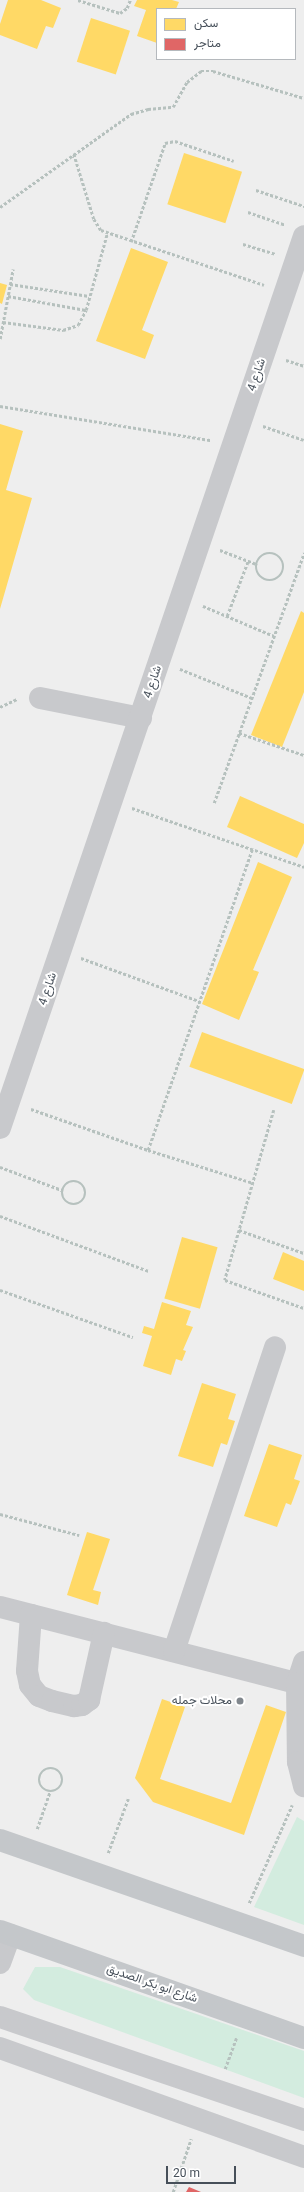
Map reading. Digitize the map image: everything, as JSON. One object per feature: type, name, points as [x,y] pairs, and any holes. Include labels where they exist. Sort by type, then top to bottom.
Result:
[{"type":"main road","points":[[0,1840],[304,1946]]},
{"type":"main road","name":"شارع ابو بكر الصديق","points":[[5,1933],[304,2038]]},
{"type":"street","name":"شارع 4","points":[[0,1128],[286,292],[296,261],[297,232]]},
{"type":"street","points":[[40,698],[141,718]]},
{"type":"street","points":[[174,1651],[275,1347]]},
{"type":"street","points":[[0,1607],[297,1683]]},
{"type":"street","points":[[31,1615],[27,1671],[30,1685],[39,1696],[52,1701],[74,1706],[82,1705],[89,1700],[104,1633]]},
{"type":"street","points":[[303,1784],[298,1762],[297,1683],[304,1662]]},
{"type":"street","points":[[0,1963],[5,1933]]},
{"type":"street","points":[[0,2017],[217,2092],[304,2120]]},
{"type":"street","points":[[0,2048],[304,2157]]},
{"type":"path","points":[[78,0],[117,13],[125,10],[130,0]]},
{"type":"path","points":[[0,207],[131,114],[148,109],[173,107],[187,82],[201,71],[213,71],[304,98]]},
{"type":"path","points":[[131,242],[165,143],[175,141],[234,161]]},
{"type":"path","points":[[74,154],[96,225],[107,234],[286,292]]},
{"type":"path","points":[[256,190],[304,206]]},
{"type":"path","points":[[248,212],[297,232]]},
{"type":"path","points":[[3,322],[68,330],[78,325],[86,310],[107,234]]},
{"type":"path","points":[[243,244],[296,261]]},
{"type":"path","points":[[0,339],[13,269]]},
{"type":"path","points":[[10,284],[89,296]]},
{"type":"path","points":[[8,296],[86,310]]},
{"type":"path","points":[[0,406],[234,444]]},
{"type":"path","points":[[242,419],[304,440]]},
{"type":"path","points":[[200,543],[257,564]]},
{"type":"path","points":[[272,553],[278,555],[284,566],[278,578],[266,580],[257,570],[257,564],[265,554],[272,553]]},
{"type":"path","points":[[214,803],[304,553]]},
{"type":"path","points":[[227,616],[248,560]]},
{"type":"path","points":[[182,597],[274,636]]},
{"type":"path","points":[[160,661],[252,698]]},
{"type":"path","points":[[239,733],[304,755]]},
{"type":"path","points":[[113,801],[304,867]]},
{"type":"path","points":[[148,1150],[252,849]]},
{"type":"path","points":[[61,950],[199,1000]]},
{"type":"path","points":[[9,1101],[148,1150],[253,1183]]},
{"type":"path","points":[[274,1110],[225,1280],[304,1308]]},
{"type":"path","points":[[0,1168],[62,1190]]},
{"type":"path","points":[[71,1181],[77,1182],[85,1190],[85,1196],[82,1202],[70,1204],[62,1196],[62,1190],[71,1181]]},
{"type":"path","points":[[0,1216],[149,1271]]},
{"type":"path","points":[[239,1230],[304,1253]]},
{"type":"path","points":[[0,1290],[133,1337]]},
{"type":"path","points":[[0,1514],[79,1534]]},
{"type":"path","points":[[29,1850],[50,1792],[60,1788],[63,1782],[60,1772],[55,1768],[44,1770],[41,1774],[41,1786],[50,1792]]},
{"type":"path","points":[[240,1924],[303,1784]]},
{"type":"path","points":[[100,1875],[128,1799]]},
{"type":"path","points":[[217,2092],[243,2016]]},
{"type":"path","points":[[173,2192],[198,2119]]},
{"type":"green space","points":[[297,1817],[304,1821],[304,1925],[254,1907]]},
{"type":"green space","points":[[35,1967],[60,1967],[304,2051],[304,2098],[34,2000],[23,1989]]},
{"type":"building: سكن","points":[[8,0],[41,0],[61,8],[53,28],[46,26],[37,49],[0,35],[0,24]]},
{"type":"building: سكن","points":[[137,0],[172,0],[179,2],[176,8],[156,8],[156,43],[137,36],[146,10],[134,6]]},
{"type":"building: سكن","points":[[91,18],[130,31],[116,74],[77,62]]},
{"type":"building: سكن","points":[[184,153],[242,172],[225,223],[167,204]]},
{"type":"building: سكن","points":[[131,248],[168,262],[142,330],[154,335],[145,359],[96,341]]},
{"type":"building: سكن","points":[[0,283],[7,285],[2,304],[0,303]]},
{"type":"building: سكن","points":[[0,424],[23,431],[6,490],[32,498],[0,609]]},
{"type":"building: سكن","points":[[301,611],[304,613],[304,692],[282,747],[251,735]]},
{"type":"building: سكن","points":[[240,796],[304,824],[304,843],[297,858],[227,827]]},
{"type":"building: سكن","points":[[258,862],[292,877],[253,970],[259,972],[239,1020],[202,1004]]},
{"type":"building: سكن","points":[[202,1032],[304,1069],[292,1104],[189,1067]]},
{"type":"building: سكن","points":[[182,1237],[218,1247],[200,1309],[164,1299]]},
{"type":"building: سكن","points":[[283,1252],[304,1261],[304,1291],[273,1279]]},
{"type":"building: سكن","points":[[162,1302],[191,1311],[186,1325],[193,1327],[183,1350],[186,1351],[182,1361],[176,1359],[171,1375],[143,1366],[152,1336],[142,1333],[144,1326],[154,1329]]},
{"type":"building: سكن","points":[[202,1383],[236,1394],[228,1419],[235,1421],[227,1445],[221,1443],[213,1467],[178,1456]]},
{"type":"building: سكن","points":[[269,1444],[302,1455],[294,1479],[300,1481],[291,1505],[286,1503],[277,1527],[244,1516]]},
{"type":"building: سكن","points":[[87,1532],[110,1539],[93,1590],[101,1592],[98,1605],[67,1595]]},
{"type":"building: سكن","points":[[162,1699],[185,1707],[160,1779],[231,1803],[266,1705],[286,1712],[244,1835],[153,1802],[135,1778]]},
{"type":"building: متاجر","points":[[189,2187],[201,2192],[186,2192]]},
{"type":"place","name":"محلات جمله","points":[[240,1701]]}]
